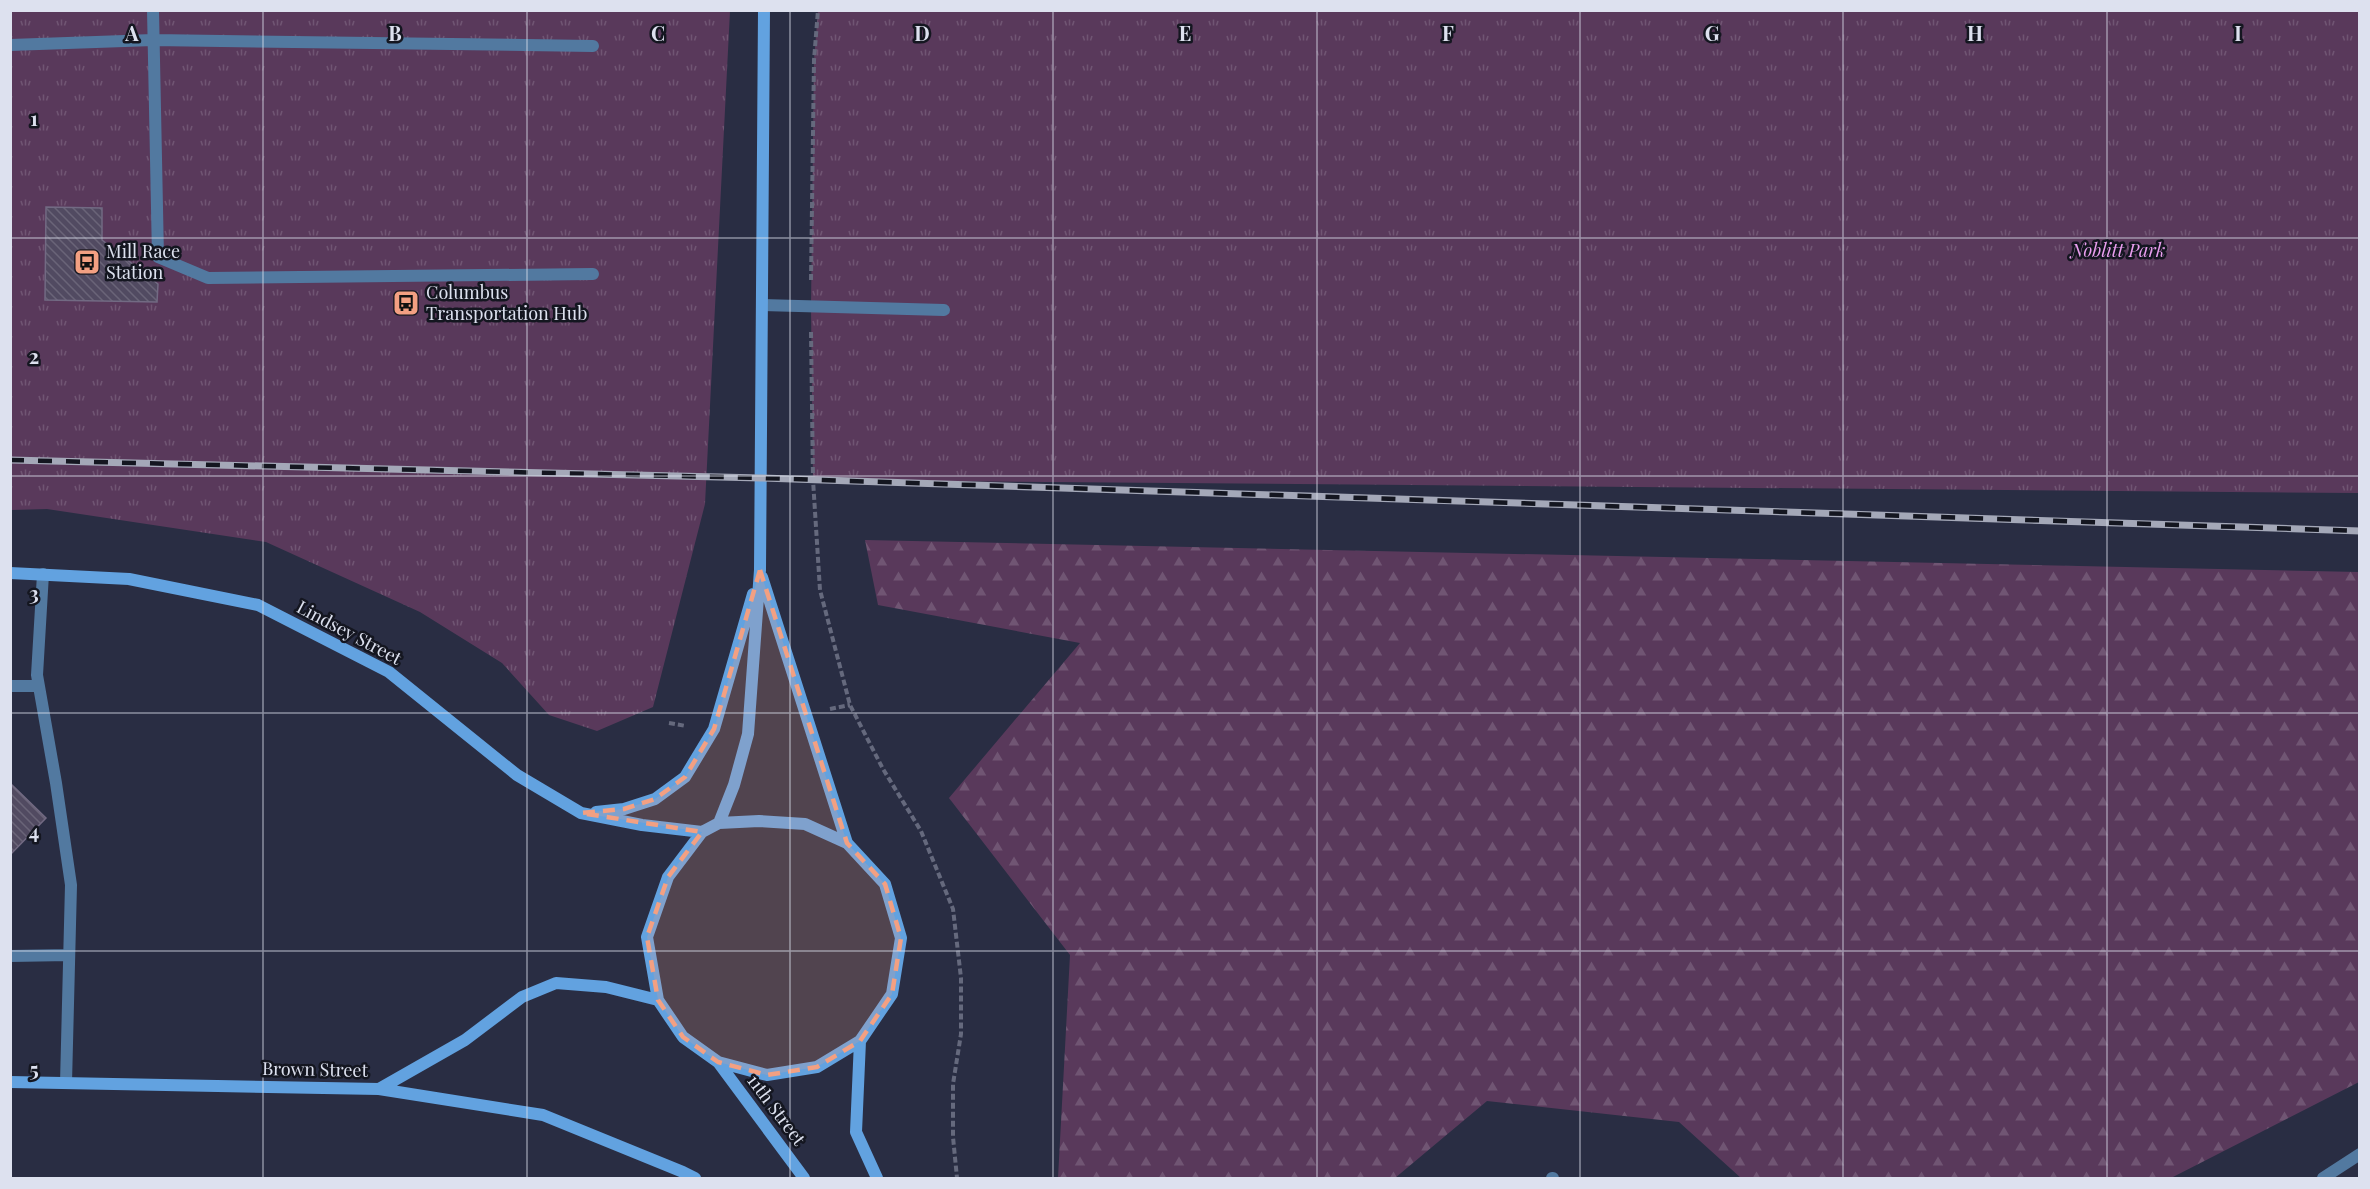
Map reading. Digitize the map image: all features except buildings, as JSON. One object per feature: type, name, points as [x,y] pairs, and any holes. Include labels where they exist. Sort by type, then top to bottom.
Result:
[{"type":"main road","points":[[719,823],[734,785],[748,734],[760,570],[764,10]]},
{"type":"main road","points":[[581,813],[624,809],[655,799],[685,777],[714,729],[760,570]]},
{"type":"main road","points":[[760,570],[847,843]]},
{"type":"main road","name":"Lindsey Street","points":[[10,573],[129,579],[258,605],[389,672],[517,775],[581,813],[642,825],[702,832]]},
{"type":"main road","points":[[759,821],[804,824],[847,843],[885,884],[901,938],[892,994],[860,1041],[817,1067],[767,1075],[718,1062],[683,1037],[658,1000],[647,937],[668,877],[702,832],[719,823],[759,821]]},
{"type":"main road","name":"Brown Street","points":[[10,1082],[379,1089],[465,1040],[522,997],[556,983],[606,987],[658,1000]]},
{"type":"main road","points":[[860,1041],[856,1132],[877,1179]]},
{"type":"main road","name":"11th Street","points":[[718,1062],[804,1179]]},
{"type":"main road","points":[[379,1089],[543,1115],[683,1172],[694,1179]]},
{"type":"lane","points":[[153,10],[158,257],[208,278],[593,274]]},
{"type":"lane","points":[[10,45],[153,40],[593,46]]},
{"type":"lane","points":[[762,305],[944,310]]},
{"type":"lane","points":[[43,574],[37,675],[71,885],[66,1083]]},
{"type":"lane","points":[[10,686],[39,686]]},
{"type":"lane","points":[[10,956],[69,955]]},
{"type":"lane","points":[[2323,1179],[2360,1154]]},
{"type":"path","points":[[818,10],[814,60],[811,307],[813,480],[820,591],[850,705],[883,769],[921,831],[953,909],[961,978],[961,1034],[952,1084],[957,1179]]},
{"type":"highlighted area","points":[[760,570],[847,843],[885,884],[901,938],[892,994],[860,1041],[817,1067],[767,1075],[718,1062],[683,1037],[658,1000],[647,937],[668,877],[702,832],[581,813],[624,809],[655,799],[685,777],[714,729]]},
{"type":"green space","points":[[10,11],[730,11],[705,504],[653,707],[597,731],[549,715],[502,663],[420,612],[266,542],[47,509],[11,510]]},
{"type":"green space","name":"Noblitt Park","points":[[818,11],[2359,11],[2359,493],[813,480],[811,307],[814,60]]},
{"type":"green space","points":[[865,540],[2359,572],[2359,1082],[2171,1178],[1741,1178],[1679,1122],[1487,1101],[1395,1178],[1058,1178],[1070,955],[949,798],[1080,643],[878,605]]},
{"type":"railway","points":[[10,460],[761,478],[2360,531]]},
{"type":"place","name":"Mill Race Station","points":[[87,262]]},
{"type":"place","name":"Columbus Transportation Hub","points":[[406,303]]}]
